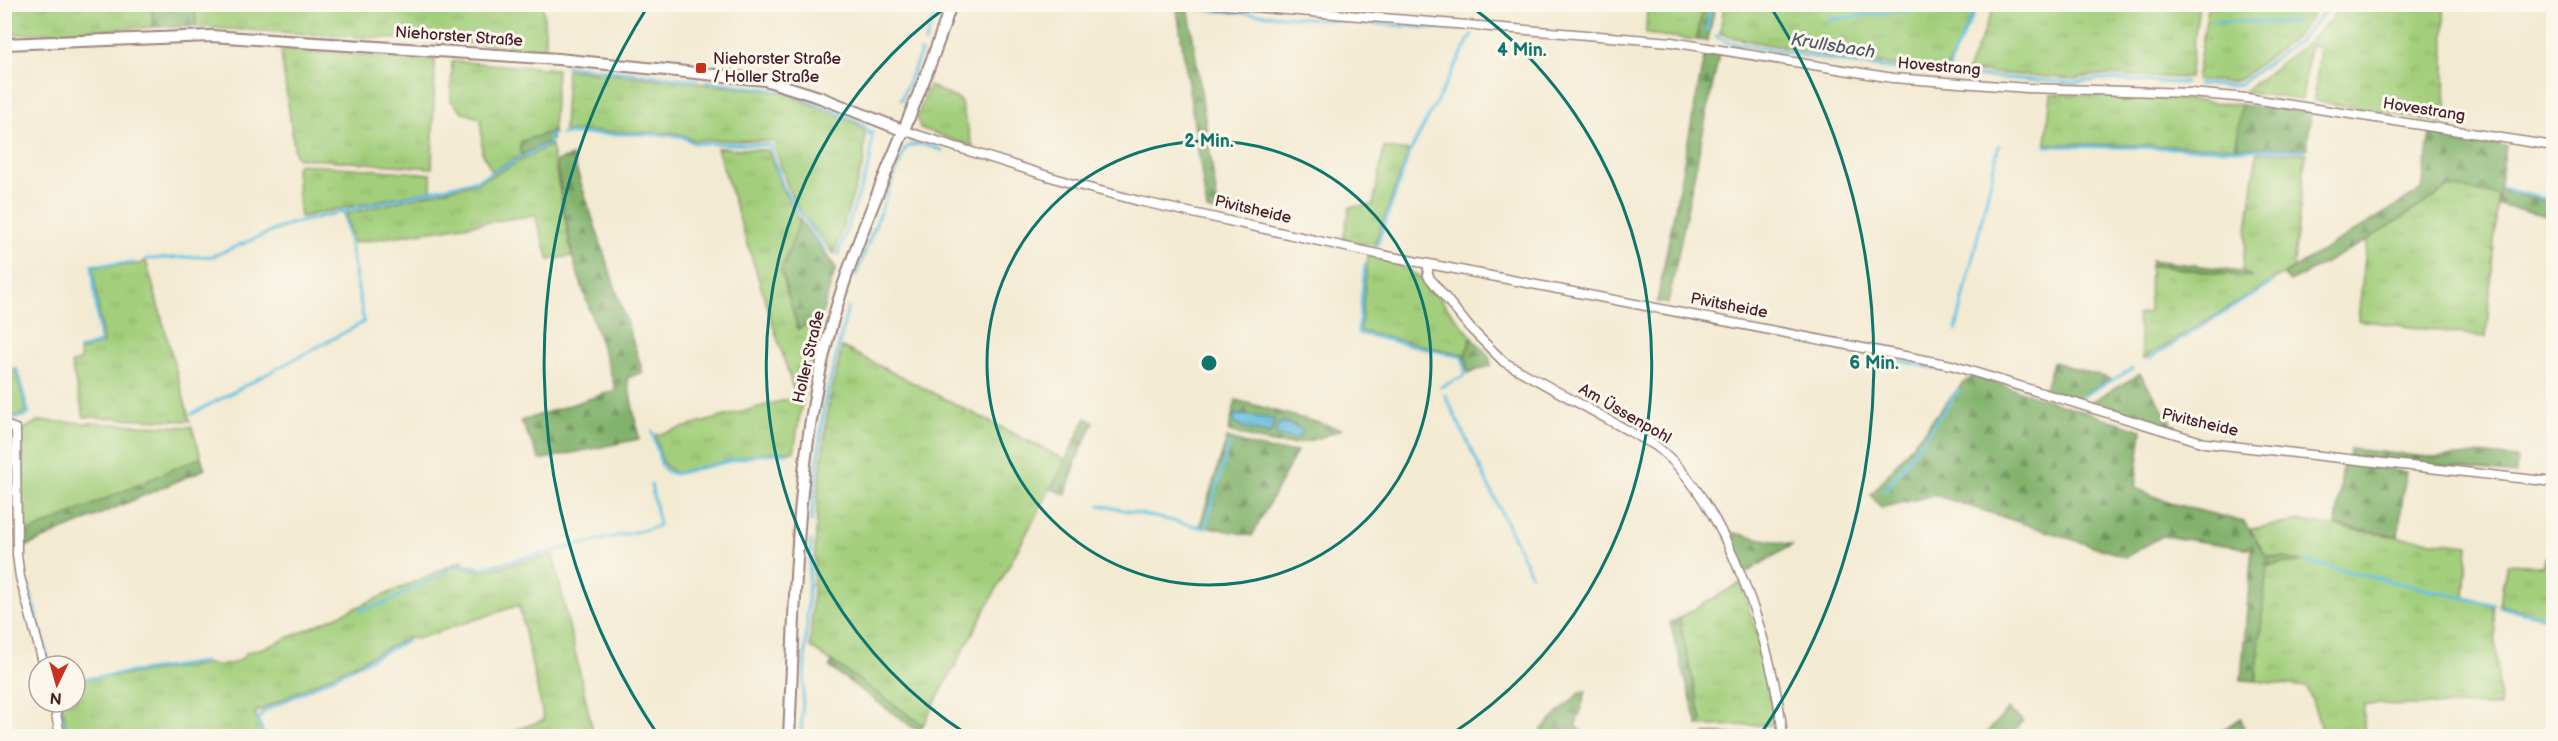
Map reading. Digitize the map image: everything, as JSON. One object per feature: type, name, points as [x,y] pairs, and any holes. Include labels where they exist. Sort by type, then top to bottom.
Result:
[{"type":"street","name":"Holler Straße","points":[[789,736],[801,501],[807,441],[817,382],[844,279],[951,4]]},
{"type":"street","name":"Hovestrang","points":[[1215,4],[1671,42],[1893,78],[2027,88],[2191,93],[2247,98],[2553,146]]},
{"type":"street","name":"Niehorster Straße","points":[[4,44],[211,36],[558,59],[765,80],[819,97],[902,130]]},
{"type":"street","name":"Pivitsheide","points":[[902,130],[1081,186],[1428,264],[1931,361],[2205,443],[2553,483]]},
{"type":"street","name":"Am Üssenpohl","points":[[1428,264],[1428,276],[1470,328],[1504,362],[1656,446],[1669,456],[1694,487],[1720,532],[1755,614],[1774,684],[1783,736]]},
{"type":"street","points":[[4,425],[16,429],[17,555],[20,577],[41,654]]},
{"type":"street","points":[[56,714],[60,736]]},
{"type":"green space","points":[[1724,4],[1977,5],[1945,71],[1855,61],[1729,37],[1720,33]]},
{"type":"green space","points":[[4,5],[152,5],[153,27],[5,35]]},
{"type":"green space","points":[[152,5],[195,5],[196,27],[153,27]]},
{"type":"green space","points":[[195,5],[543,5],[546,48],[196,27]]},
{"type":"green space","points":[[1647,5],[1703,5],[1697,40],[1646,34]]},
{"type":"green space","points":[[1703,5],[1715,5],[1708,41],[1697,40]]},
{"type":"green space","points":[[1995,5],[2199,5],[2189,78],[2098,75],[2074,79],[1967,71]]},
{"type":"green space","points":[[2304,5],[2313,16],[2298,35],[2239,80],[2228,82],[2196,80],[2208,8],[2212,6]]},
{"type":"green space","points":[[2344,5],[2444,5],[2446,123],[2314,101],[2320,47],[2310,46],[2302,100],[2243,92],[2307,43]]},
{"type":"green space","points":[[1177,10],[1189,11],[1219,213],[1207,210]]},
{"type":"green space","points":[[283,49],[435,60],[432,168],[298,158],[295,155],[281,53]]},
{"type":"green space","points":[[1705,52],[1719,54],[1668,304],[1657,302]]},
{"type":"green space","points":[[452,61],[557,69],[553,131],[523,141],[520,146],[521,156],[492,171],[482,152],[481,119],[463,112],[451,101]]},
{"type":"green space","points":[[567,69],[782,92],[859,125],[865,133],[864,161],[834,254],[803,216],[788,188],[773,141],[694,140],[676,133],[564,131]]},
{"type":"green space","points":[[929,86],[960,100],[973,147],[920,128],[917,117]]},
{"type":"green space","points":[[2051,94],[2191,100],[2241,105],[2236,147],[2046,144]]},
{"type":"green space","points":[[2241,105],[2311,112],[2307,148],[2236,147]]},
{"type":"green space","points":[[553,131],[552,140],[521,156],[522,141]]},
{"type":"green space","points":[[2430,133],[2506,146],[2499,190],[2553,203],[2553,217],[2497,205],[2498,195],[2450,187],[2367,240],[2290,282],[2283,275],[2422,190]]},
{"type":"green space","points":[[551,145],[572,256],[549,260],[535,215],[353,243],[346,214],[479,182]]},
{"type":"green space","points":[[717,148],[768,150],[782,189],[800,220],[781,271],[798,329],[821,317],[806,377],[794,451],[761,453],[675,473],[663,462],[656,435],[796,397]]},
{"type":"green space","points":[[1384,148],[1409,151],[1374,246],[1343,240],[1350,207],[1373,205]]},
{"type":"green space","points":[[2257,152],[2306,153],[2293,269],[2143,359],[2137,315],[2149,312],[2150,265],[2250,277],[2242,271]]},
{"type":"green space","points":[[572,156],[643,372],[627,378],[639,439],[540,460],[521,421],[616,390],[572,256],[556,161]]},
{"type":"green space","points":[[298,164],[431,174],[431,190],[300,217],[296,169]]},
{"type":"green space","points":[[2450,187],[2498,195],[2486,337],[2358,320],[2367,240]]},
{"type":"green space","points":[[800,220],[836,268],[821,317],[798,329],[781,271]]},
{"type":"green space","points":[[1368,256],[1396,263],[1422,278],[1472,337],[1465,355],[1360,331]]},
{"type":"green space","points":[[2151,260],[2242,271],[2251,277],[2150,265]]},
{"type":"green space","points":[[146,261],[190,421],[84,417],[71,364],[81,360],[79,351],[103,343],[93,266],[136,265]]},
{"type":"green space","points":[[1472,337],[1489,356],[1491,365],[1468,374],[1465,355]]},
{"type":"green space","points":[[842,347],[1066,460],[923,725],[810,647],[818,493],[828,408]]},
{"type":"green space","points":[[2053,362],[2111,379],[2077,398],[2045,389]]},
{"type":"green space","points":[[15,368],[27,413],[5,418],[5,370]]},
{"type":"green space","points":[[2140,374],[2171,421],[2163,428],[2087,404]]},
{"type":"green space","points":[[1973,376],[2142,430],[2135,488],[2170,503],[2244,522],[2266,556],[2304,561],[2267,566],[2256,681],[2241,680],[2252,549],[2162,536],[2126,557],[1935,495],[1881,508],[1871,495],[1962,384]]},
{"type":"green space","points":[[1236,400],[1341,429],[1310,441],[1285,444],[1245,436],[1228,431]]},
{"type":"green space","points":[[1086,418],[1094,422],[1076,461],[1066,494],[1051,489]]},
{"type":"green space","points":[[38,421],[192,427],[201,457],[20,536],[21,431]]},
{"type":"green space","points":[[4,428],[12,432],[14,438],[12,534],[5,534]]},
{"type":"green space","points":[[1227,438],[1270,450],[1297,451],[1252,536],[1200,525]]},
{"type":"green space","points":[[2350,449],[2437,458],[2478,454],[2517,458],[2516,474],[2349,457]]},
{"type":"green space","points":[[201,457],[205,469],[20,549],[20,536]]},
{"type":"green space","points":[[2343,463],[2406,472],[2398,537],[2336,525]]},
{"type":"green space","points":[[2300,521],[2398,537],[2468,545],[2464,597],[2493,604],[2500,706],[2364,704],[2364,736],[2322,736],[2322,729],[2307,687],[2256,681],[2267,566],[2302,561],[2266,556],[2250,529]]},
{"type":"green space","points":[[1725,531],[1792,545],[1747,572],[1741,570]]},
{"type":"green space","points":[[2552,554],[2554,555],[2553,618],[2499,605],[2507,564],[2544,566],[2545,558],[2550,559]]},
{"type":"green space","points":[[553,555],[594,736],[500,736],[544,720],[519,605],[417,639],[408,638],[255,713],[263,736],[68,736],[63,714],[87,714],[87,679],[231,663],[245,656],[245,653],[272,645],[463,560],[461,567],[482,571]]},
{"type":"green space","points":[[1740,583],[1759,639],[1775,721],[1770,725],[1698,726],[1702,721],[1679,618]]},
{"type":"green space","points":[[1679,618],[1702,721],[1698,726],[1670,623]]},
{"type":"green space","points":[[832,661],[923,725],[919,732],[829,667]]},
{"type":"green space","points":[[1586,691],[1576,725],[1586,736],[1535,736],[1580,692]]},
{"type":"green space","points":[[2008,709],[2023,721],[2009,736],[1984,736]]},
{"type":"green space","points":[[2241,718],[2246,736],[2212,736]]},
{"type":"green space","points":[[1705,734],[1778,734],[1778,736],[1705,736]]},
{"type":"water","points":[[1234,414],[1275,420],[1270,434],[1242,427],[1234,422]]},
{"type":"water","points":[[1280,423],[1302,429],[1302,435],[1295,438],[1277,436],[1275,433]]},
{"type":"waterway","points":[[925,42],[939,4]]},
{"type":"waterway","points":[[1489,9],[1491,4]]},
{"type":"waterway","name":"Krullsbach","points":[[1707,31],[1711,4]]},
{"type":"waterway","points":[[1827,20],[1960,4]]},
{"type":"waterway","points":[[1947,75],[1954,53],[1979,4]]},
{"type":"waterway","name":"Krullsbach","points":[[2198,84],[2229,86],[2240,84],[2301,39],[2331,4]]},
{"type":"waterway","points":[[1194,9],[1456,30]]},
{"type":"waterway","points":[[2214,21],[2294,23]]},
{"type":"waterway","points":[[1376,248],[1410,152],[1472,34]]},
{"type":"waterway","name":"Krullsbach","points":[[1716,36],[1727,42],[1855,64],[1948,75]]},
{"type":"waterway","points":[[901,100],[921,52]]},
{"type":"waterway","points":[[566,66],[697,80]]},
{"type":"waterway","name":"Krullsbach","points":[[1960,75],[2075,83],[2099,79],[2185,83]]},
{"type":"waterway","points":[[706,81],[782,91]]},
{"type":"waterway","points":[[791,93],[855,120],[863,125],[870,134]]},
{"type":"waterway","points":[[838,254],[870,162],[872,132]]},
{"type":"waterway","points":[[146,259],[213,256],[290,224],[477,180],[550,143],[549,136],[554,134]]},
{"type":"waterway","points":[[561,134],[681,136],[694,143],[770,145],[783,187],[826,252]]},
{"type":"waterway","points":[[856,275],[905,149],[918,144],[942,150]]},
{"type":"waterway","points":[[1956,330],[1999,145]]},
{"type":"waterway","points":[[2046,146],[2304,150]]},
{"type":"waterway","points":[[2501,188],[2554,201]]},
{"type":"waterway","points":[[192,414],[364,322],[344,212]]},
{"type":"waterway","points":[[80,349],[100,343],[92,265],[135,263]]},
{"type":"waterway","points":[[1365,265],[1358,333],[1463,357],[1465,373],[1462,377],[1441,387]]},
{"type":"waterway","points":[[2149,359],[2272,283]]},
{"type":"waterway","points":[[811,522],[824,407],[848,307]]},
{"type":"waterway","points":[[1687,319],[1950,371]]},
{"type":"waterway","points":[[4,420],[9,421],[29,414],[17,369]]},
{"type":"waterway","points":[[2079,398],[2132,369]]},
{"type":"waterway","points":[[1884,492],[1959,390]]},
{"type":"waterway","points":[[1445,395],[1531,574]]},
{"type":"waterway","points":[[652,431],[661,464],[666,471],[675,474],[761,454],[788,453]]},
{"type":"waterway","points":[[1100,505],[1205,528],[1229,444]]},
{"type":"waterway","points":[[360,610],[386,603],[460,564],[481,568],[656,527],[659,525],[651,484]]},
{"type":"waterway","points":[[801,736],[811,541]]},
{"type":"waterway","points":[[2307,562],[2494,605]]},
{"type":"waterway","points":[[28,585],[47,654]]},
{"type":"waterway","points":[[2499,607],[2554,619]]},
{"type":"waterway","points":[[264,736],[258,720],[263,712],[407,641]]},
{"type":"waterway","points":[[87,678],[204,662]]},
{"type":"waterway","points":[[61,714],[66,736]]},
{"type":"waterway","points":[[14,736],[55,730]]},
{"type":"place","name":"Niehorster Straße / Holler Straße","points":[[701,68]]}]
